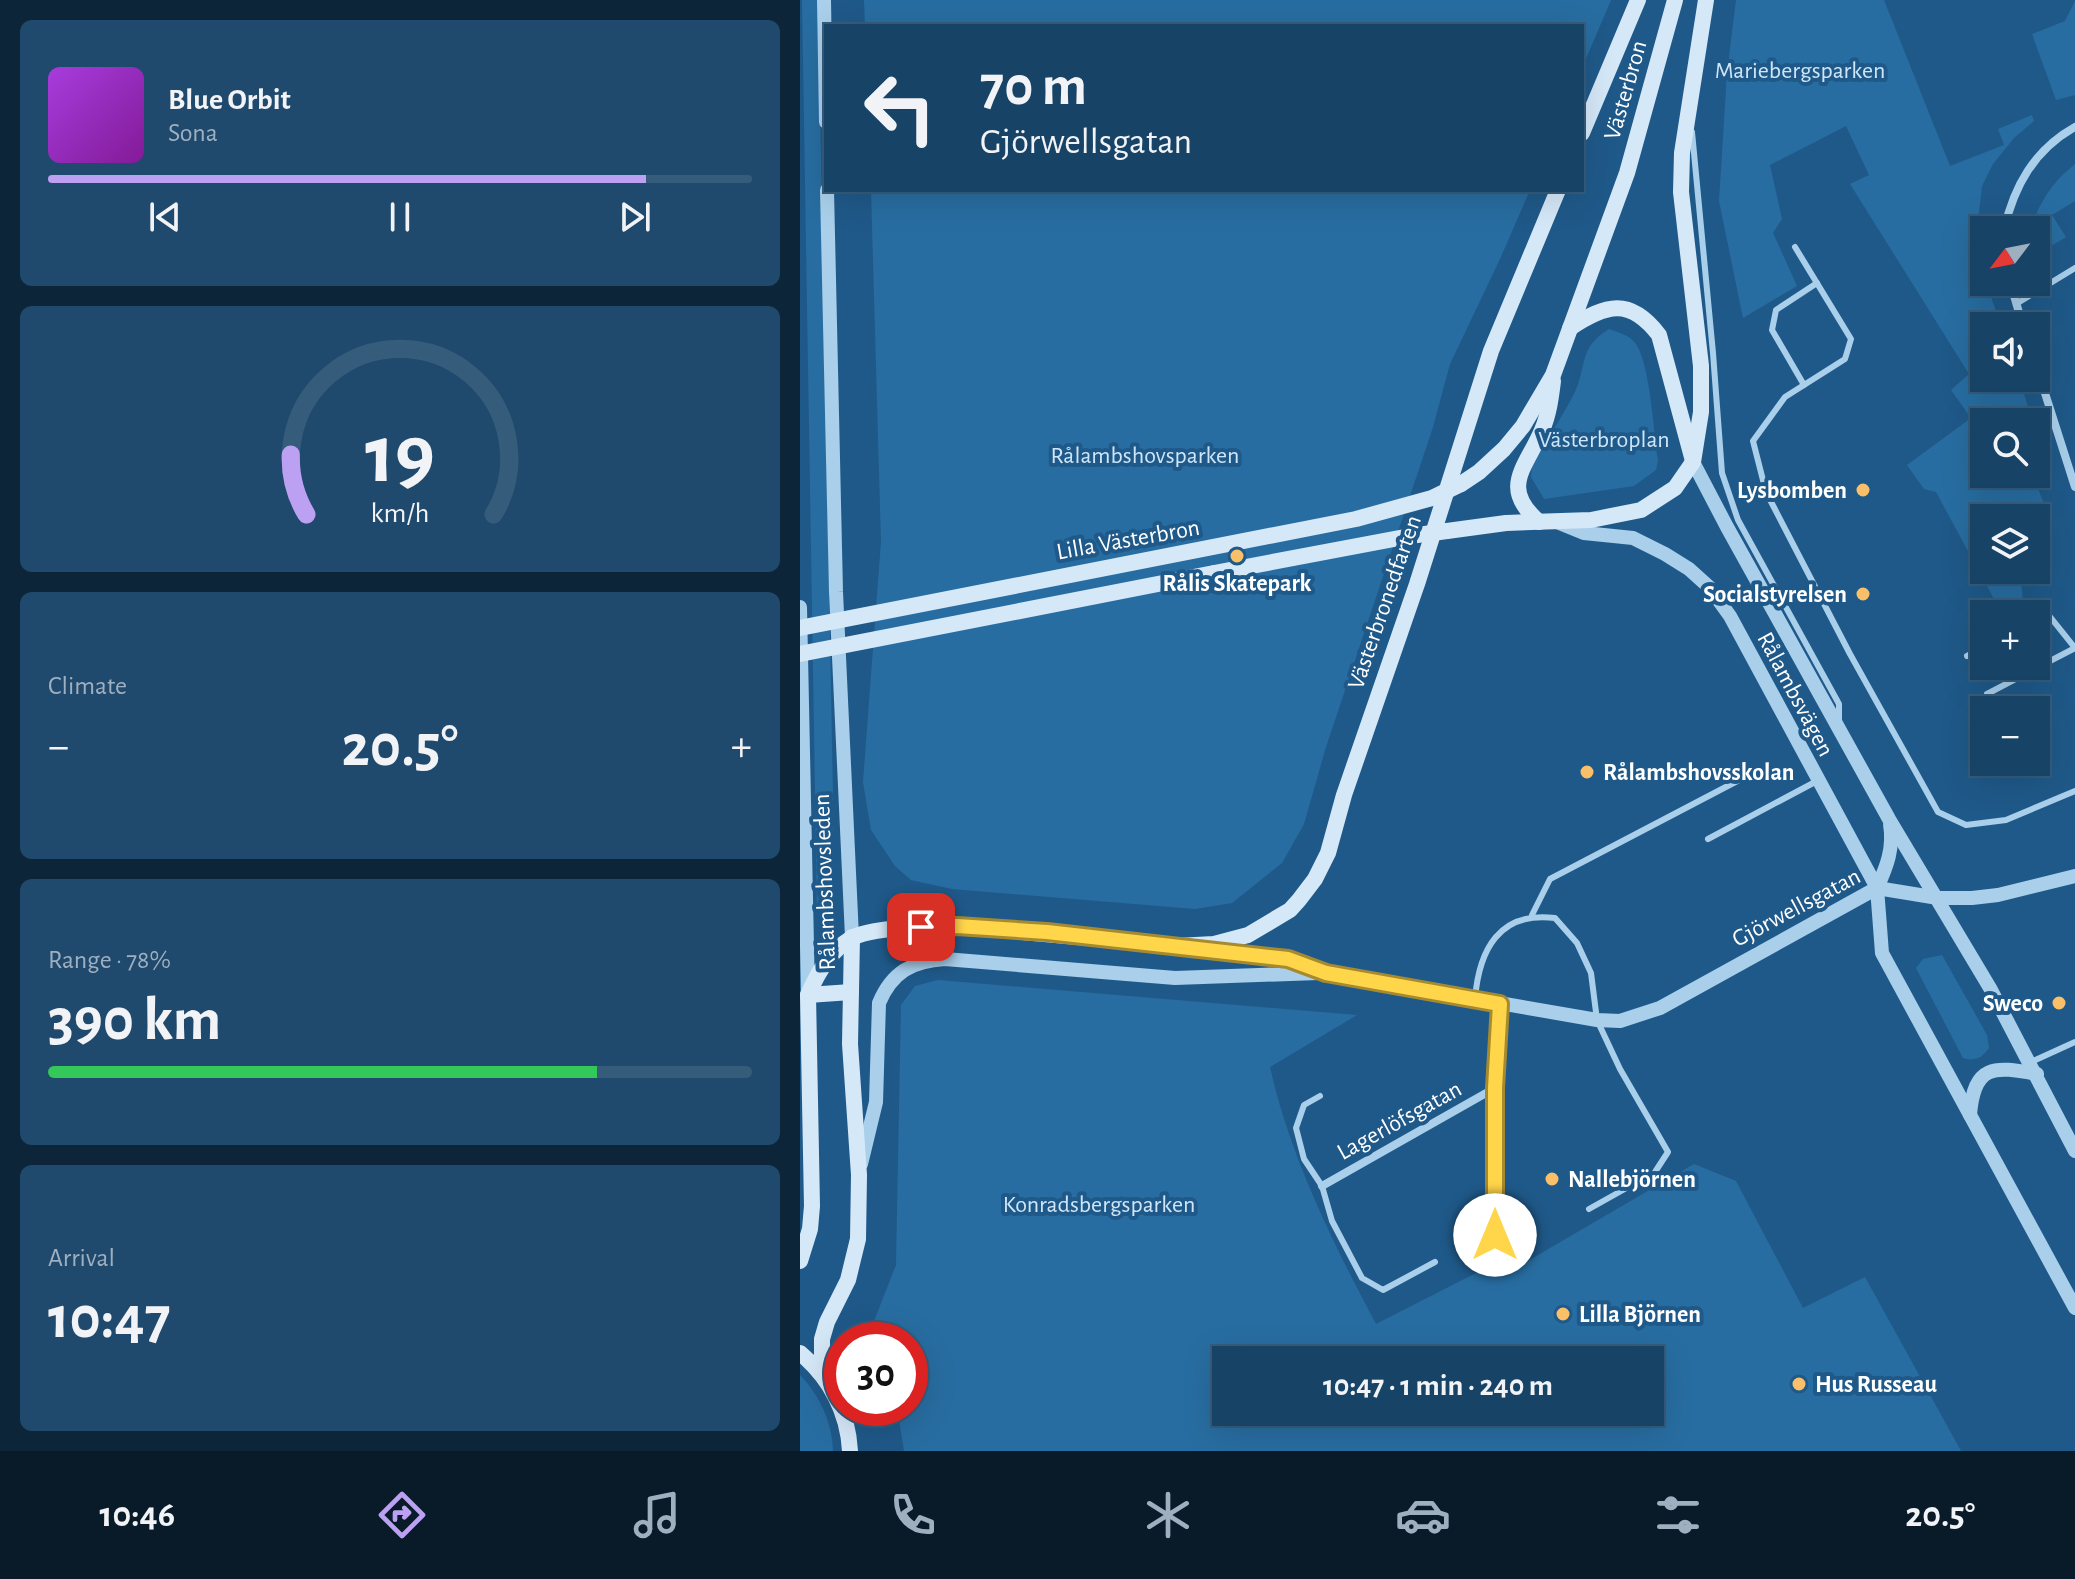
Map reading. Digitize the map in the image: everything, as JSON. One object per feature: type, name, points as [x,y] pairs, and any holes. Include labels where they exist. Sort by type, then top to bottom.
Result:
[{"type":"main road","points":[[1584,128],[1638,0]]},
{"type":"main road","name":"Västerbron","points":[[1570,328],[1627,173],[1675,0]]},
{"type":"main road","points":[[1693,462],[1659,335],[1640,315],[1618,307],[1600,311],[1570,328],[1553,375],[1543,428],[1517,478],[1518,494],[1524,509],[1539,522],[1616,517],[1641,510],[1675,488],[1693,462],[1701,412],[1701,366],[1681,192],[1682,153],[1706,0]]},
{"type":"main road","name":"Västerbronedfarten","points":[[1177,946],[1214,944],[1248,935],[1290,910],[1322,866],[1491,351],[1557,192]]},
{"type":"main road","name":"Lilla Västerbron","points":[[800,628],[1356,519],[1432,498],[1479,472],[1504,449],[1523,426],[1553,375]]},
{"type":"main road","name":"Lilla Västerbron","points":[[800,654],[1363,543],[1539,522]]},
{"type":"main road","name":"Gjörwellsgatan","points":[[852,937],[921,927],[957,926],[1177,946]]},
{"type":"main road","points":[[804,995],[835,951],[852,937]]},
{"type":"main road","name":"Rålambshovsleden","points":[[822,1374],[822,1339],[855,1260],[859,1175],[850,1044],[852,937]]},
{"type":"main road","points":[[804,995],[851,992]]},
{"type":"main road","name":"Rålambshovsleden","points":[[800,1261],[810,1229],[812,1206],[804,995]]},
{"type":"main road","points":[[800,1353],[822,1374],[843,1413],[850,1451]]},
{"type":"street","points":[[824,0],[824,24]]},
{"type":"street","points":[[2007,216],[2023,175],[2045,150],[2075,127]]},
{"type":"street","name":"Rålambshovsleden","points":[[827,192],[836,592],[852,937]]},
{"type":"street","points":[[2014,296],[2019,312]]},
{"type":"street","points":[[2045,392],[2075,487]]},
{"type":"street","name":"Rålambsvägen","points":[[1693,462],[1889,819],[1938,898],[2034,1068],[2075,1151]]},
{"type":"street","name":"Rålambsvägen","points":[[1557,522],[1584,533],[1633,538],[1689,569],[1709,587],[1730,616],[1877,888],[1882,953],[2075,1308]]},
{"type":"street","name":"Rålambshovsleden","points":[[800,607],[804,995]]},
{"type":"street","name":"Rålambsvägen","points":[[1877,888],[1893,841],[1889,819]]},
{"type":"street","name":"Gjörwellsgatan","points":[[1177,946],[1288,959],[1326,973],[1597,1020],[1620,1021],[1660,1008],[1877,888],[1938,898],[1998,895],[2075,876]]},
{"type":"street","name":"Gjörwellsgatan","points":[[859,1175],[876,1102],[879,1003],[894,977],[907,966],[926,960],[1044,966],[1175,978],[1326,973]]},
{"type":"street","name":"Lagerlöfsgatan","points":[[1495,1235],[1495,1088],[1500,1004]]},
{"type":"street","points":[[1970,1115],[1974,1089],[1985,1075],[2004,1069],[2034,1068]]},
{"type":"street","name":"Lagerlöfsgatan","points":[[1322,1186],[1495,1088]]},
{"type":"lane","points":[[1690,107],[1722,473],[1738,520],[1839,704],[1839,730]]},
{"type":"lane","points":[[1795,247],[1851,339],[1845,359],[1785,397],[1753,441],[1766,492],[1850,654],[1938,812],[1966,825],[2006,820],[2075,791]]},
{"type":"lane","points":[[2016,304],[2075,268]]},
{"type":"lane","points":[[1804,385],[1772,330],[1776,310],[1817,283]]},
{"type":"lane","points":[[1987,694],[2075,648],[2050,617]]},
{"type":"lane","points":[[1532,915],[1550,879],[1743,778]]},
{"type":"lane","points":[[1708,839],[1817,781]]},
{"type":"lane","points":[[1475,999],[1482,956],[1499,931],[1532,915],[1555,918],[1577,943],[1591,973],[1597,1020],[1620,1069],[1668,1152],[1655,1172],[1589,1209]]},
{"type":"lane","points":[[2034,1068],[2075,1042]]},
{"type":"lane","points":[[1320,1096],[1304,1105],[1296,1128],[1304,1159],[1322,1186],[1332,1221],[1362,1278],[1383,1290],[1435,1262]]},
{"type":"green space","points":[[802,0],[818,0],[835,903],[817,912]]},
{"type":"green space","points":[[864,0],[1611,0],[1584,63],[1584,24],[865,24]]},
{"type":"green space","name":"Mariebergsparken","points":[[1736,0],[1884,0],[1950,166],[2004,145],[1998,129],[2032,115],[2034,121],[2014,138],[1993,164],[1982,186],[1979,216],[1970,216],[1970,296],[1991,296],[1996,312],[1970,312],[1970,392],[2023,392],[2028,408],[1970,408],[1970,417],[1951,390],[1969,374],[1850,184],[1869,175],[1846,126],[1770,165],[1782,219],[1773,233],[1797,286],[1743,318],[1719,201],[1727,73]]},
{"type":"green space","points":[[2075,1],[2075,95],[2056,100],[2032,34],[2065,21]]},
{"type":"green space","points":[[2075,164],[2075,201],[2052,215],[2066,237],[2050,247],[2050,216],[2036,216],[2053,186]]},
{"type":"green space","name":"Rålambshovsparken","points":[[871,192],[1529,192],[1450,364],[1433,427],[1326,747],[1304,824],[1282,863],[1232,903],[1195,909],[952,889],[911,880],[895,866],[871,830],[863,782],[881,542]]},
{"type":"green space","name":"Västerbroplan","points":[[1609,329],[1631,338],[1641,354],[1651,400],[1658,461],[1656,470],[1634,486],[1544,499],[1531,477],[1532,467],[1574,394],[1588,351],[1599,336]]},
{"type":"green space","name":"Mariebergsparken","points":[[1970,419],[1970,488],[2038,488],[2044,504],[1970,504],[1970,555],[1936,492],[1924,489],[1907,465]]},
{"type":"green space","name":"Mariebergsparken","points":[[1986,584],[2021,584],[2023,600],[1994,600]]},
{"type":"green space","points":[[1942,955],[1987,1035],[1989,1048],[1978,1058],[1963,1058],[1916,968],[1923,959]]},
{"type":"green space","name":"Konradsbergsparken","points":[[938,980],[1357,1015],[1270,1067],[1301,1167],[1376,1324],[1476,1273],[1526,1262],[1694,1164],[1736,1181],[1803,1308],[1865,1277],[1961,1451],[904,1451],[900,1426],[928,1426],[928,1322],[874,1322],[896,1265],[901,1005],[915,986]]},
{"type":"green space","points":[[800,1375],[824,1410],[824,1426],[829,1426],[833,1451],[800,1451]]},
{"type":"place","name":"Lysbomben","points":[[1863,490]]},
{"type":"place","name":"Rålis Skatepark","points":[[1237,556]]},
{"type":"place","name":"Socialstyrelsen","points":[[1863,594]]},
{"type":"place","name":"Rålambshovsskolan","points":[[1587,772]]},
{"type":"place","name":"Sweco","points":[[2059,1003]]},
{"type":"place","name":"Nallebjörnen","points":[[1552,1179]]},
{"type":"place","name":"Lilla Björnen","points":[[1563,1314]]},
{"type":"place","name":"Hus Russeau","points":[[1799,1384]]},
{"type":"route","points":[[921,927],[957,926],[1047,932],[1288,959],[1326,973],[1500,1004],[1495,1088],[1495,1235]]}]
